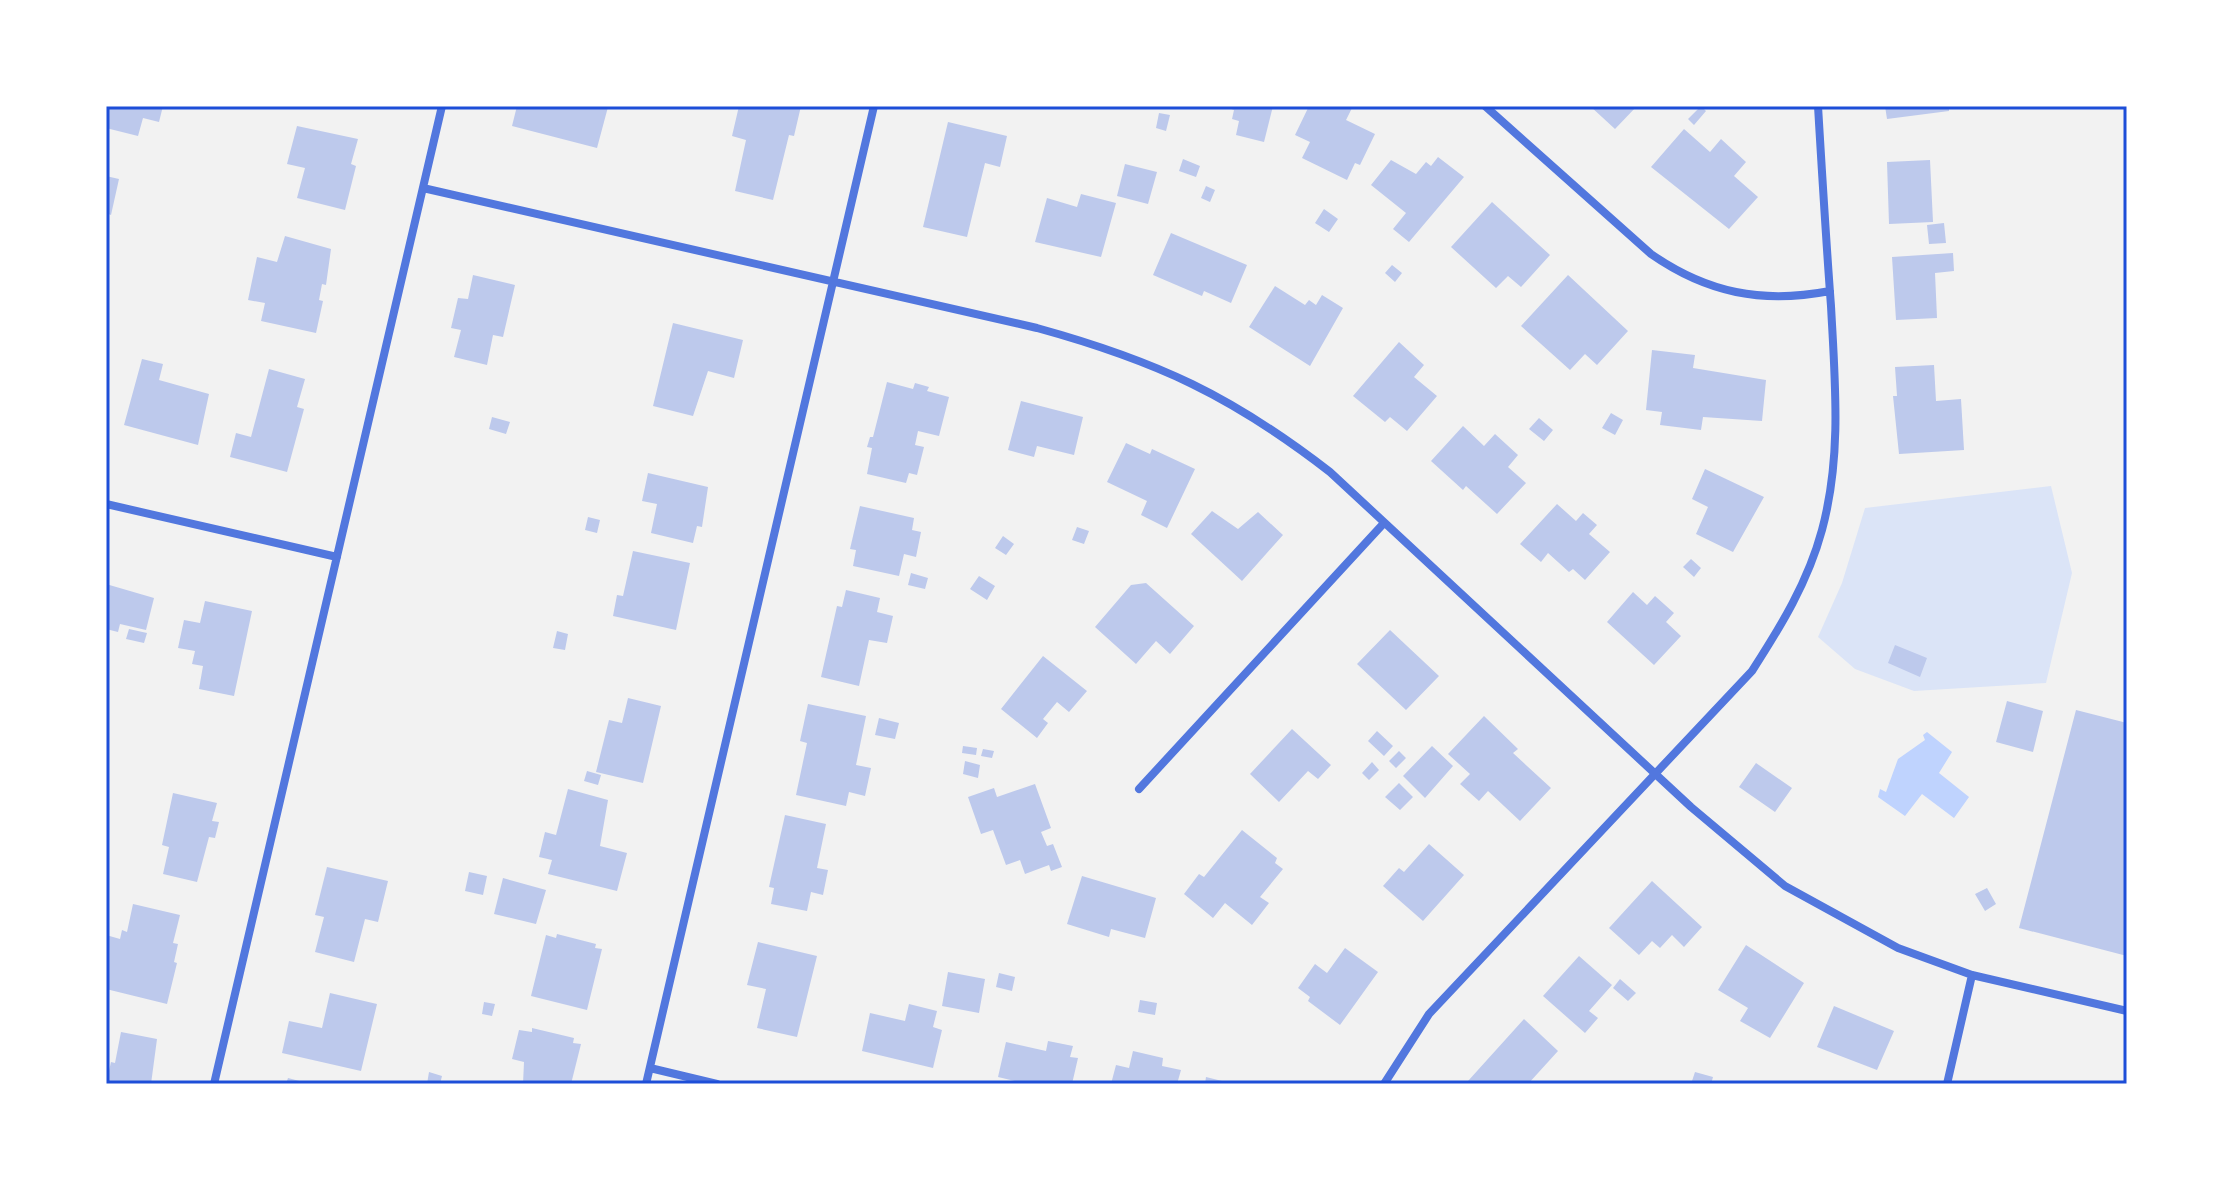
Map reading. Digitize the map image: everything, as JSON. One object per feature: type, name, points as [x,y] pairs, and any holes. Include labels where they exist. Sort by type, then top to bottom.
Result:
[{"type":"street","points":[[214,1084],[442,106]]},
{"type":"street","points":[[646,1084],[874,106]]},
{"type":"street","points":[[1485,106],[1651,254],[1678,273],[1716,289],[1756,298],[1796,297],[1830,291]]},
{"type":"street","points":[[1384,1084],[1429,1014],[1752,671],[1783,623],[1817,544],[1834,474],[1838,417],[1818,106]]},
{"type":"street","points":[[423,188],[1037,328],[1094,344],[1175,374],[1222,396],[1278,431],[1330,472],[1658,772],[1728,840],[1785,886],[1898,948],[1972,975],[2127,1011]]},
{"type":"street","points":[[106,504],[337,557]]},
{"type":"street","points":[[1139,789],[1384,523]]},
{"type":"street","points":[[1947,1084],[1972,975]]},
{"type":"street","points":[[650,1068],[717,1084]]},
{"type":"shaded area","points":[[2051,486],[2072,573],[2046,683],[1914,691],[1855,669],[1818,637],[1842,583],[1865,508]]},
{"type":"water","points":[[1927,732],[1952,752],[1939,773],[1969,797],[1954,818],[1922,794],[1905,816],[1878,797],[1880,789],[1886,792],[1898,759],[1925,740],[1923,735]]},
{"type":"building","points":[[106,106],[163,106],[159,122],[143,118],[138,136],[106,128]]},
{"type":"building","points":[[517,106],[608,107],[597,148],[512,126]]},
{"type":"building","points":[[739,106],[801,106],[794,136],[789,135],[773,200],[735,191],[746,140],[732,136]]},
{"type":"building","points":[[1223,106],[1273,106],[1264,142],[1236,135],[1239,121],[1232,119],[1234,110]]},
{"type":"building","points":[[1309,106],[1353,106],[1346,120],[1375,134],[1360,165],[1355,163],[1347,180],[1302,158],[1310,142],[1295,135]]},
{"type":"building","points":[[1590,106],[1637,106],[1615,129]]},
{"type":"building","points":[[1701,106],[1706,111],[1694,125],[1688,119]]},
{"type":"building","points":[[1885,106],[1949,106],[1949,111],[1887,119]]},
{"type":"building","points":[[1159,113],[1170,115],[1166,131],[1156,128]]},
{"type":"building","points":[[948,122],[1007,136],[1000,167],[985,163],[967,237],[923,227]]},
{"type":"building","points":[[297,126],[358,139],[351,164],[356,166],[345,210],[297,198],[305,168],[287,164]]},
{"type":"building","points":[[1684,129],[1710,152],[1721,139],[1746,162],[1734,176],[1758,197],[1729,229],[1651,167]]},
{"type":"building","points":[[1438,157],[1464,177],[1409,242],[1393,229],[1406,213],[1371,185],[1391,160],[1416,174],[1426,162],[1431,166]]},
{"type":"building","points":[[1183,159],[1200,166],[1196,177],[1179,171]]},
{"type":"building","points":[[1930,160],[1933,222],[1889,224],[1887,162]]},
{"type":"building","points":[[1125,164],[1157,172],[1148,204],[1117,196]]},
{"type":"building","points":[[106,176],[119,179],[111,215],[106,213]]},
{"type":"building","points":[[1206,186],[1215,190],[1210,202],[1201,198]]},
{"type":"building","points":[[1081,194],[1116,203],[1101,257],[1035,242],[1047,198],[1077,207]]},
{"type":"building","points":[[1492,202],[1550,255],[1521,287],[1508,276],[1496,288],[1451,247]]},
{"type":"building","points":[[1324,209],[1338,219],[1329,232],[1315,223]]},
{"type":"building","points":[[1944,223],[1946,243],[1929,244],[1927,225]]},
{"type":"building","points":[[1171,233],[1247,265],[1231,303],[1204,291],[1202,296],[1153,275]]},
{"type":"building","points":[[285,236],[331,249],[326,285],[322,284],[319,300],[323,301],[316,333],[261,321],[265,303],[248,300],[257,257],[277,262]]},
{"type":"building","points":[[1953,253],[1954,271],[1935,273],[1937,318],[1896,320],[1892,257]]},
{"type":"building","points":[[1392,265],[1402,273],[1395,282],[1385,273]]},
{"type":"building","points":[[473,275],[515,285],[503,337],[493,335],[487,365],[454,357],[461,330],[451,328],[458,298],[468,299]]},
{"type":"building","points":[[1568,275],[1628,331],[1597,365],[1585,354],[1570,370],[1521,326]]},
{"type":"building","points":[[1275,286],[1305,305],[1309,300],[1316,305],[1322,295],[1343,308],[1310,366],[1249,327]]},
{"type":"building","points":[[673,323],[743,340],[734,378],[708,371],[693,416],[653,406]]},
{"type":"building","points":[[1399,342],[1424,365],[1414,377],[1437,396],[1407,431],[1390,417],[1385,422],[1353,396]]},
{"type":"building","points":[[1652,350],[1695,355],[1693,368],[1766,380],[1762,421],[1703,417],[1701,430],[1660,425],[1662,412],[1646,410]]},
{"type":"building","points":[[142,359],[163,364],[159,380],[209,394],[198,445],[124,425]]},
{"type":"building","points":[[1934,365],[1936,401],[1961,399],[1964,450],[1899,454],[1893,396],[1897,396],[1895,367]]},
{"type":"building","points":[[269,369],[305,379],[297,407],[304,409],[287,472],[230,457],[236,433],[251,437]]},
{"type":"building","points":[[887,382],[913,389],[915,383],[929,387],[927,391],[949,397],[939,436],[918,431],[915,445],[924,447],[917,475],[909,473],[906,483],[867,474],[872,448],[867,447],[870,437],[873,437]]},
{"type":"building","points":[[1021,401],[1083,417],[1074,455],[1037,446],[1034,457],[1008,450]]},
{"type":"building","points":[[1611,413],[1623,420],[1615,435],[1602,428]]},
{"type":"building","points":[[492,417],[510,422],[506,434],[489,429]]},
{"type":"building","points":[[1539,418],[1553,430],[1544,441],[1529,429]]},
{"type":"building","points":[[1463,426],[1484,446],[1495,434],[1518,455],[1508,467],[1526,483],[1497,514],[1466,486],[1463,490],[1431,461]]},
{"type":"building","points":[[1126,443],[1150,454],[1152,449],[1195,469],[1167,528],[1141,515],[1147,501],[1107,482]]},
{"type":"building","points":[[1705,469],[1764,497],[1733,552],[1696,534],[1708,507],[1692,499]]},
{"type":"building","points":[[648,473],[708,487],[702,527],[697,526],[693,543],[651,533],[657,504],[642,501]]},
{"type":"building","points":[[1557,504],[1576,521],[1583,513],[1597,525],[1589,534],[1610,552],[1585,580],[1573,569],[1569,572],[1548,553],[1541,562],[1520,544]]},
{"type":"building","points":[[860,506],[914,518],[912,530],[921,532],[916,557],[904,554],[899,576],[853,566],[856,550],[850,549]]},
{"type":"building","points":[[1212,511],[1238,529],[1258,512],[1283,535],[1242,581],[1191,534]]},
{"type":"building","points":[[588,517],[600,520],[597,533],[585,530]]},
{"type":"building","points":[[1077,527],[1089,531],[1084,544],[1072,540]]},
{"type":"building","points":[[1003,536],[1014,544],[1006,555],[995,548]]},
{"type":"building","points":[[633,551],[690,563],[676,630],[613,616],[617,595],[623,596]]},
{"type":"building","points":[[1691,559],[1701,568],[1694,577],[1683,567]]},
{"type":"building","points":[[911,573],[928,578],[925,589],[908,585]]},
{"type":"building","points":[[979,576],[995,586],[987,600],[970,589]]},
{"type":"building","points":[[1146,583],[1194,626],[1170,654],[1156,641],[1136,664],[1095,627],[1131,585]]},
{"type":"building","points":[[106,584],[154,598],[146,630],[120,624],[118,632],[106,629]]},
{"type":"building","points":[[846,590],[880,598],[877,612],[893,616],[887,643],[869,640],[859,686],[821,677],[837,606],[842,607]]},
{"type":"building","points":[[1633,592],[1647,605],[1655,596],[1674,613],[1666,622],[1681,636],[1654,665],[1607,622]]},
{"type":"building","points":[[205,601],[252,611],[234,696],[199,689],[203,666],[192,664],[195,651],[178,648],[184,620],[200,623]]},
{"type":"building","points":[[129,629],[147,633],[144,643],[126,639]]},
{"type":"building","points":[[1390,630],[1439,676],[1406,710],[1357,664]]},
{"type":"building","points":[[557,631],[568,634],[565,650],[553,648]]},
{"type":"building","points":[[1895,645],[1927,658],[1920,677],[1888,663]]},
{"type":"building","points":[[1043,656],[1087,691],[1069,712],[1057,702],[1043,719],[1048,723],[1037,738],[1001,709]]},
{"type":"building","points":[[628,698],[661,706],[643,783],[596,772],[609,720],[622,723]]},
{"type":"building","points":[[2007,701],[2043,711],[2033,752],[1996,742]]},
{"type":"building","points":[[808,704],[866,716],[856,765],[871,768],[865,796],[849,792],[846,806],[796,795],[807,743],[800,741]]},
{"type":"building","points":[[2076,710],[2127,723],[2127,956],[2019,928]]},
{"type":"building","points":[[1484,716],[1518,749],[1513,753],[1551,788],[1520,821],[1488,791],[1479,801],[1460,784],[1470,774],[1448,754]]},
{"type":"building","points":[[879,718],[899,723],[895,739],[875,735]]},
{"type":"building","points":[[1292,729],[1331,765],[1318,779],[1308,771],[1279,802],[1250,774]]},
{"type":"building","points":[[1377,731],[1393,746],[1384,756],[1368,741]]},
{"type":"building","points":[[963,746],[977,748],[976,755],[962,753]]},
{"type":"building","points":[[1432,746],[1453,766],[1425,798],[1403,776]]},
{"type":"building","points":[[983,749],[994,751],[992,758],[981,756]]},
{"type":"building","points":[[1399,751],[1406,758],[1396,768],[1389,761]]},
{"type":"building","points":[[965,761],[980,765],[978,778],[963,774]]},
{"type":"building","points":[[1372,762],[1379,770],[1369,780],[1362,773]]},
{"type":"building","points":[[1756,763],[1792,788],[1775,812],[1739,787]]},
{"type":"building","points":[[587,771],[601,775],[598,785],[584,781]]},
{"type":"building","points":[[1399,783],[1413,797],[1400,810],[1385,797]]},
{"type":"building","points":[[1035,784],[1051,828],[1041,832],[1047,846],[1053,844],[1062,867],[1051,871],[1049,865],[1025,874],[1020,860],[1006,865],[993,830],[981,834],[968,797],[994,788],[997,797]]},
{"type":"building","points":[[568,789],[608,800],[600,846],[627,853],[617,891],[548,874],[552,860],[539,857],[545,832],[556,835]]},
{"type":"building","points":[[173,793],[217,803],[212,821],[219,822],[215,838],[209,837],[197,882],[163,874],[169,847],[162,845]]},
{"type":"building","points":[[785,815],[826,824],[817,868],[828,870],[823,895],[811,892],[807,911],[771,904],[774,888],[769,887]]},
{"type":"building","points":[[1242,830],[1277,858],[1275,863],[1283,869],[1260,897],[1269,903],[1252,925],[1225,903],[1213,918],[1184,894],[1199,874],[1204,877]]},
{"type":"building","points":[[1429,844],[1464,875],[1423,921],[1383,886],[1399,868],[1404,872]]},
{"type":"building","points":[[327,867],[388,881],[378,922],[365,919],[354,962],[315,952],[324,917],[315,915]]},
{"type":"building","points":[[469,872],[487,876],[483,895],[465,891]]},
{"type":"building","points":[[1082,876],[1156,898],[1145,938],[1111,929],[1109,937],[1067,924]]},
{"type":"building","points":[[503,878],[546,890],[536,924],[494,914]]},
{"type":"building","points":[[1652,881],[1702,927],[1684,947],[1672,935],[1660,948],[1652,941],[1639,955],[1609,928]]},
{"type":"building","points":[[1987,888],[1996,904],[1985,911],[1975,894]]},
{"type":"building","points":[[133,904],[180,915],[173,943],[178,944],[174,962],[177,963],[167,1004],[106,989],[106,935],[120,939],[122,930],[127,932]]},
{"type":"building","points":[[557,934],[596,944],[595,948],[602,949],[587,1010],[531,996],[546,935],[556,938]]},
{"type":"building","points":[[758,942],[817,956],[797,1037],[757,1028],[766,989],[747,985]]},
{"type":"building","points":[[1746,945],[1804,983],[1770,1038],[1740,1021],[1748,1008],[1718,990]]},
{"type":"building","points":[[1345,948],[1378,972],[1340,1025],[1308,1001],[1310,997],[1298,988],[1315,964],[1327,973]]},
{"type":"building","points":[[1579,956],[1612,985],[1589,1011],[1598,1018],[1585,1033],[1543,996]]},
{"type":"building","points":[[948,972],[985,979],[979,1013],[942,1006]]},
{"type":"building","points":[[999,973],[1015,977],[1012,991],[996,987]]},
{"type":"building","points":[[1620,979],[1636,993],[1628,1001],[1613,988]]},
{"type":"building","points":[[330,993],[377,1004],[361,1071],[282,1053],[289,1021],[322,1028]]},
{"type":"building","points":[[1140,1000],[1157,1003],[1155,1015],[1138,1012]]},
{"type":"building","points":[[484,1002],[495,1004],[492,1016],[482,1014]]},
{"type":"building","points":[[909,1004],[937,1011],[933,1027],[942,1030],[933,1068],[862,1051],[870,1013],[905,1021]]},
{"type":"building","points":[[1834,1006],[1894,1031],[1877,1070],[1817,1047]]},
{"type":"building","points":[[1524,1019],[1558,1051],[1528,1084],[1471,1084],[1468,1081]]},
{"type":"building","points":[[532,1028],[574,1038],[573,1043],[581,1044],[571,1084],[523,1084],[524,1062],[512,1059],[519,1030],[532,1032]]},
{"type":"building","points":[[121,1032],[157,1039],[151,1084],[106,1084],[111,1062],[115,1063]]},
{"type":"building","points":[[1048,1041],[1073,1046],[1070,1057],[1078,1058],[1072,1084],[1027,1084],[998,1077],[1006,1042],[1046,1051]]},
{"type":"building","points":[[1133,1051],[1163,1058],[1162,1066],[1181,1070],[1177,1084],[1111,1084],[1116,1065],[1129,1068]]},
{"type":"building","points":[[429,1072],[442,1076],[440,1084],[427,1084]]},
{"type":"building","points":[[1695,1072],[1713,1077],[1711,1084],[1691,1084]]},
{"type":"building","points":[[1206,1077],[1230,1083],[1230,1084],[1205,1084]]},
{"type":"building","points":[[288,1078],[307,1083],[307,1084],[286,1084]]}]
